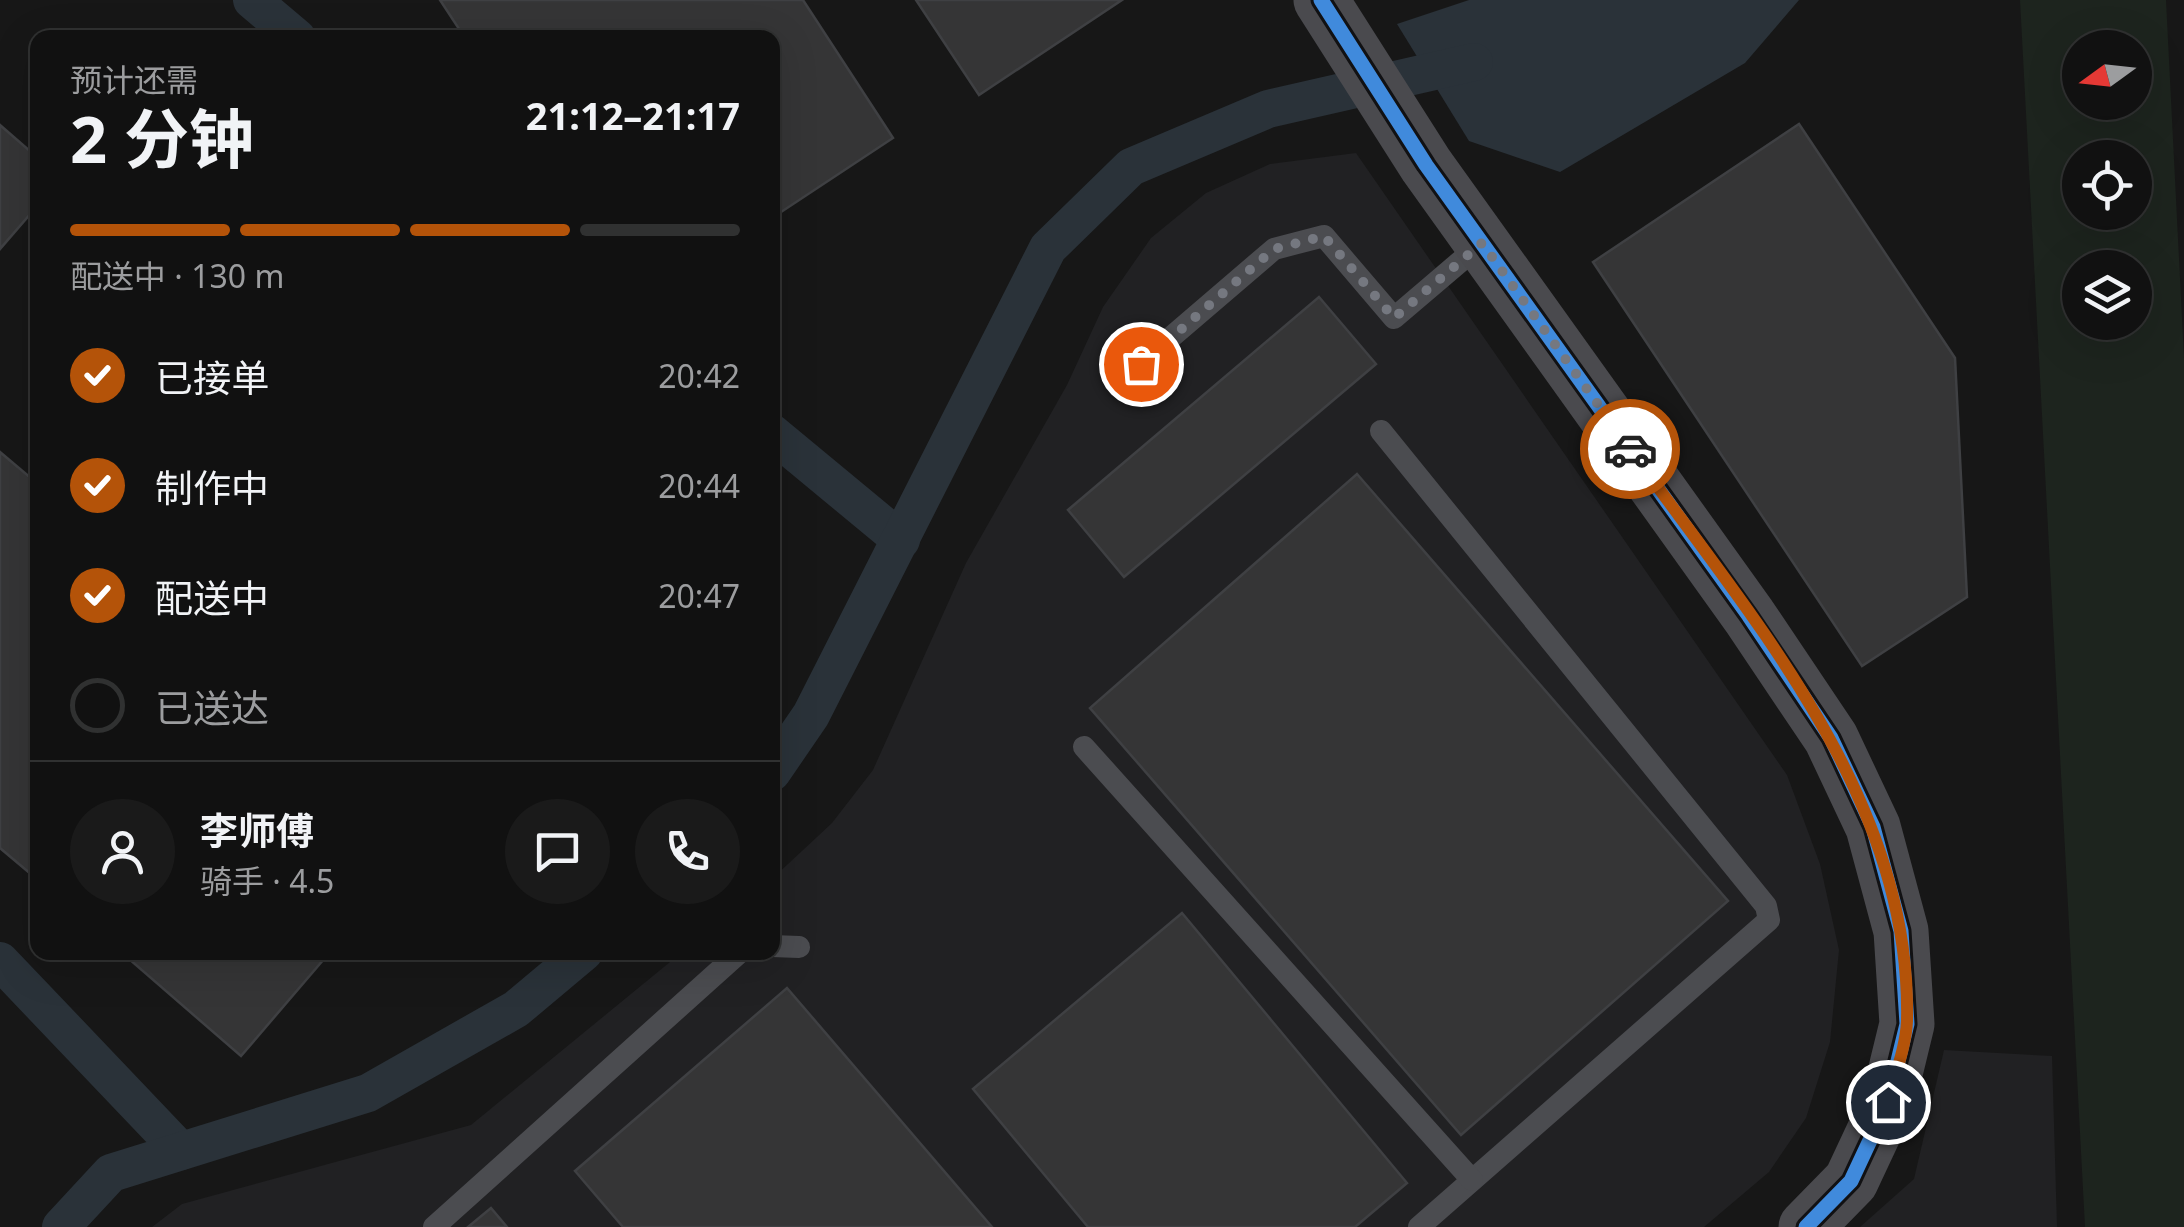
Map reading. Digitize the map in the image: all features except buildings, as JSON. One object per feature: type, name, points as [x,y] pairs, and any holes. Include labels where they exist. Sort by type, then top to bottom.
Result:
[{"type":"street","points":[[1327,10],[1426,165],[1760,631],[1831,738],[1873,827],[1900,931],[1907,1024],[1888,1102],[1851,1181],[1806,1227]]},
{"type":"lane","points":[[1141,364],[1274,249],[1324,236],[1394,318],[1482,243]]},
{"type":"lane","points":[[1381,430],[1766,906],[1769,920],[1419,1227]]},
{"type":"lane","points":[[1084,746],[1472,1180]]},
{"type":"lane","points":[[780,946],[799,947]]},
{"type":"lane","points":[[434,1227],[731,960]]},
{"type":"shaded area","points":[[1469,0],[1799,0],[1745,63],[1560,172],[1469,141],[1397,24]]},
{"type":"shaded area","points":[[2020,0],[2166,0],[2184,358],[2184,1227],[2085,1227]]},
{"type":"shaded area","points":[[1356,153],[1787,775],[1820,864],[1839,950],[1830,1042],[1806,1118],[1769,1172],[1704,1227],[152,1227],[182,1204],[471,1125],[672,960],[780,960],[780,871],[832,823],[873,770],[966,563],[1067,385],[1103,307],[1151,238],[1206,193],[1270,164]]},
{"type":"shaded area","points":[[1944,1050],[2052,1056],[2057,1227],[1860,1227],[1914,1179]]},
{"type":"waterway","points":[[252,0],[288,30]]},
{"type":"waterway","points":[[780,760],[811,715],[1048,248],[1131,167],[1268,109],[1474,62]]},
{"type":"waterway","points":[[780,440],[901,540]]},
{"type":"waterway","points":[[61,1227],[111,1173],[368,1093],[516,1009],[574,960]]},
{"type":"waterway","points":[[0,961],[181,1151]]},
{"type":"cycle path","points":[[1321,0],[1426,165],[1749,616],[1831,738],[1873,827],[1901,931],[1907,1024],[1888,1102],[1851,1181],[1806,1227]]},
{"type":"way so far","points":[[1141,364],[1274,249],[1324,236],[1394,318],[1482,243],[1630,449]]},
{"type":"route","points":[[1630,449],[1831,738],[1873,827],[1900,931],[1907,1024],[1888,1102]]}]
